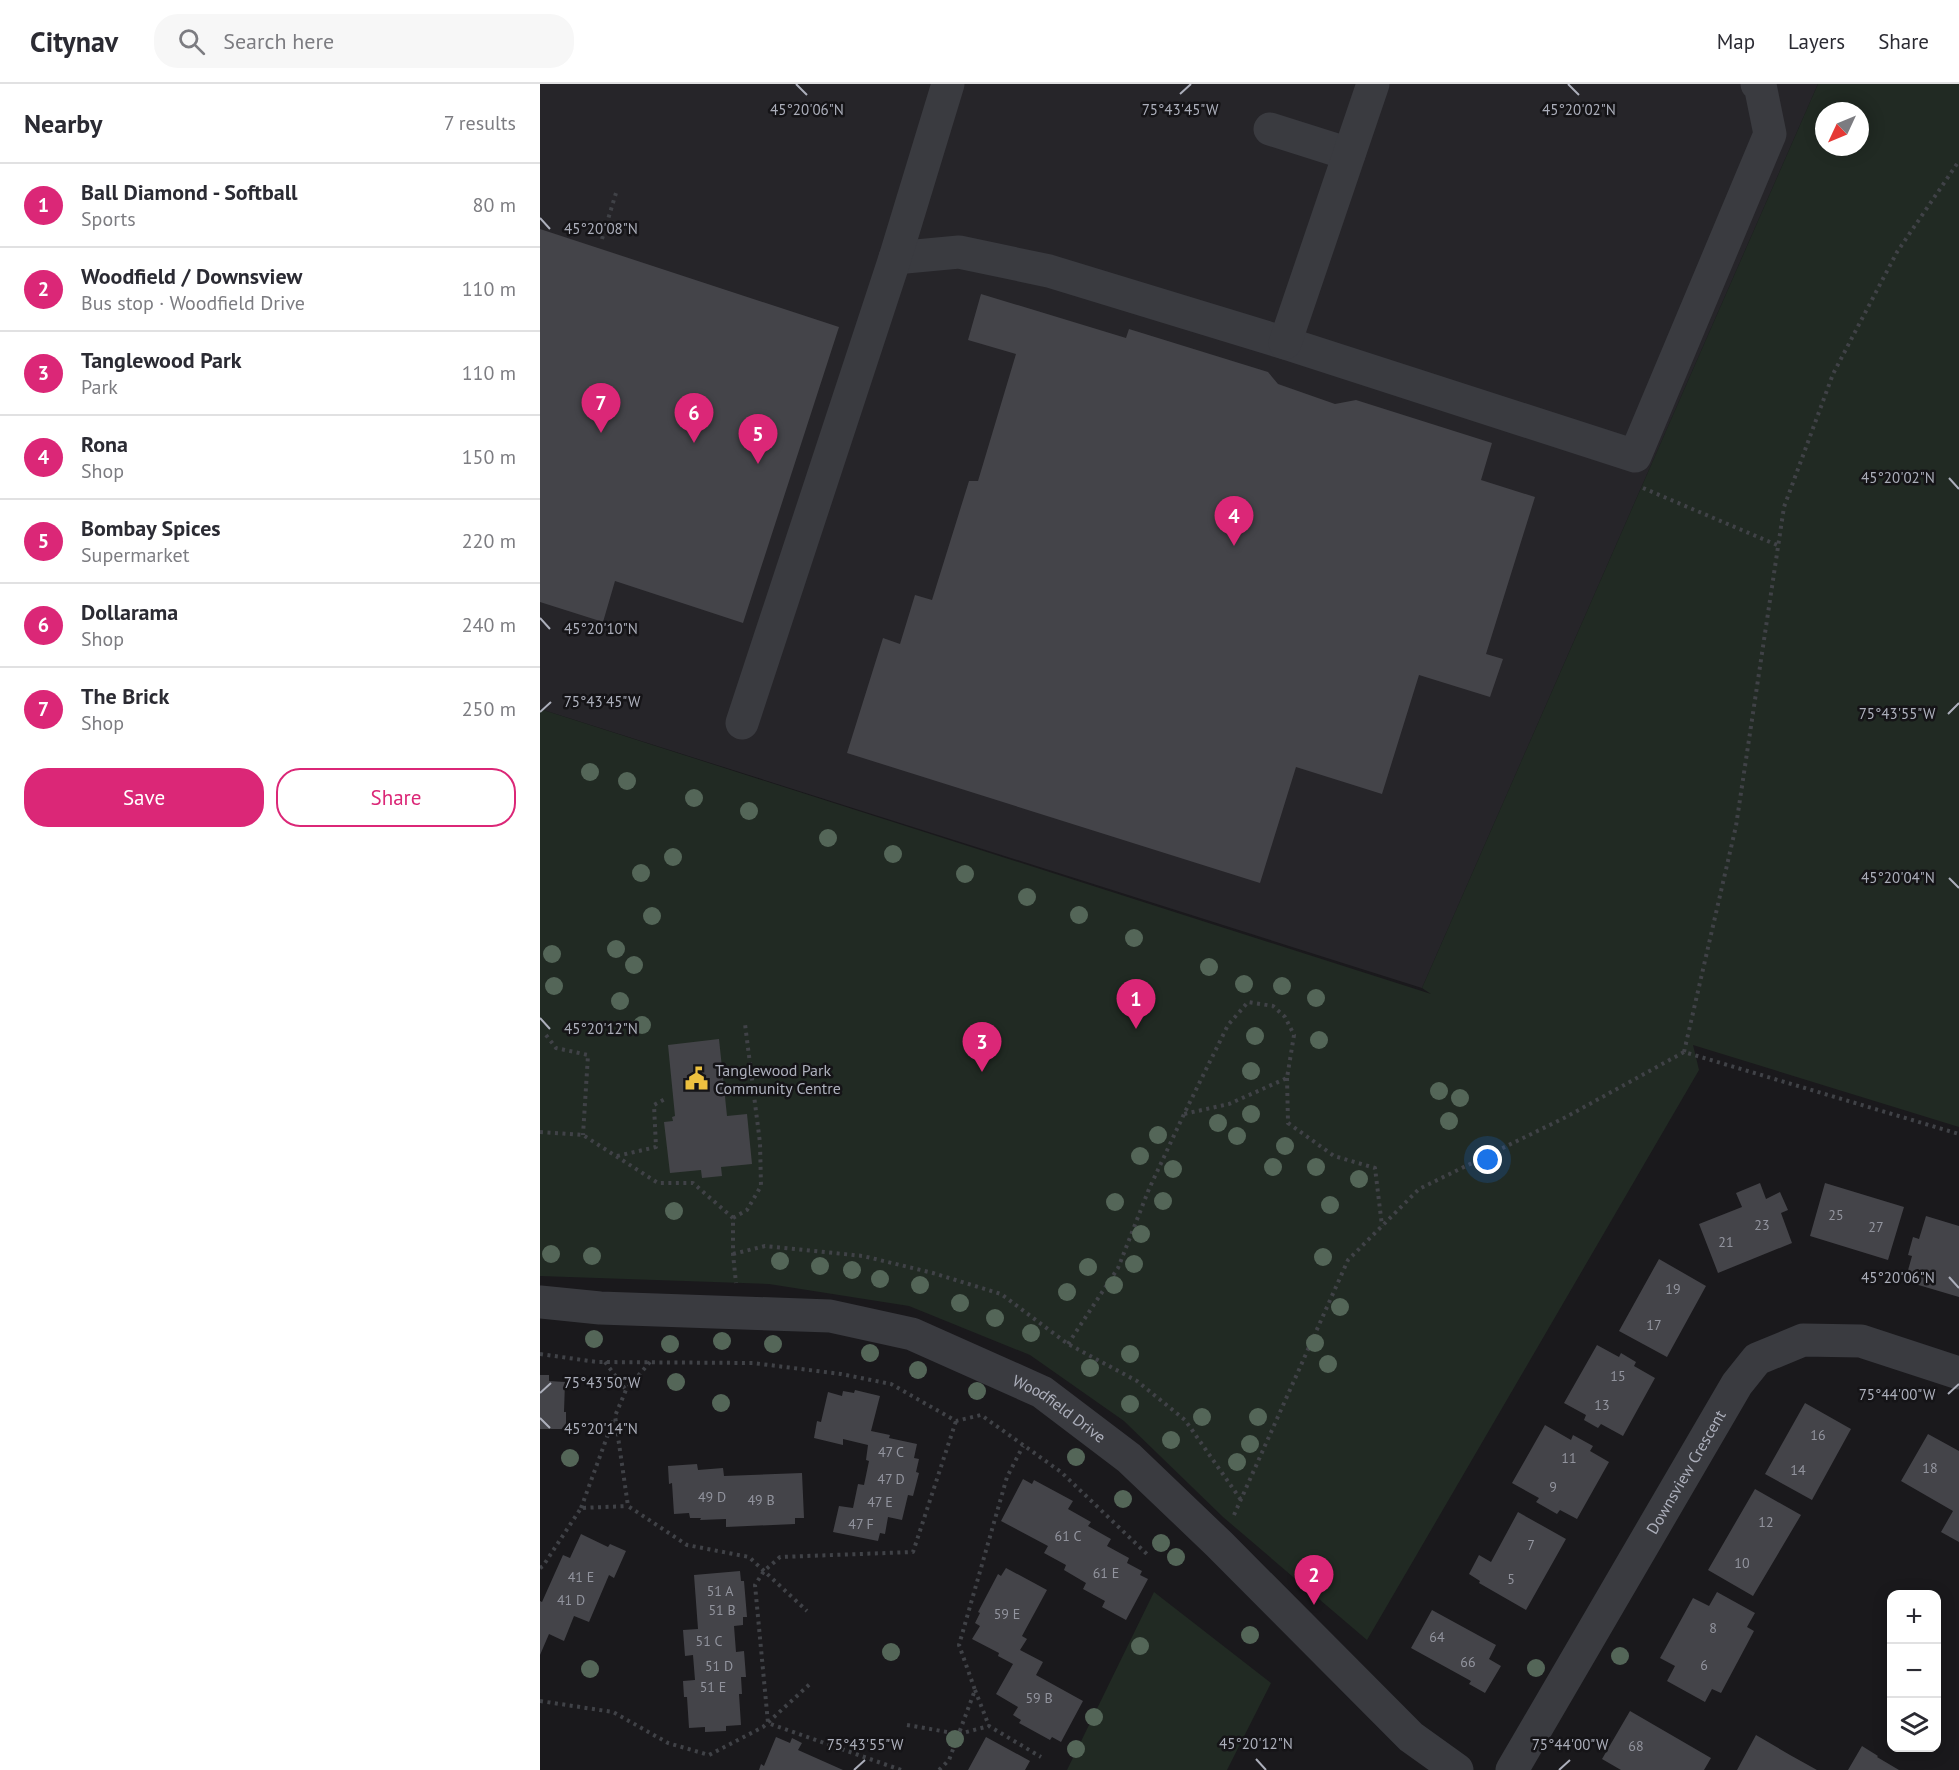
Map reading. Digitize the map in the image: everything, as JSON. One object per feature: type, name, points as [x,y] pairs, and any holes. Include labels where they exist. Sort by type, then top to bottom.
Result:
[{"type":"street","points":[[742,723],[895,258],[948,84]]},
{"type":"street","points":[[1285,343],[1373,84]]},
{"type":"street","points":[[895,258],[958,252],[1049,271],[1285,343],[1635,456],[1770,134],[1760,85],[1757,84]]},
{"type":"street","points":[[1270,129],[1349,154]]},
{"type":"street","name":"Woodfield Drive","points":[[540,1302],[600,1308],[830,1316],[912,1334],[1042,1392],[1129,1458],[1219,1544],[1411,1737],[1457,1770]]},
{"type":"street","name":"Downsview Crescent","points":[[1512,1770],[1737,1384],[1757,1359],[1803,1340],[1861,1341],[1959,1373]]},
{"type":"path","points":[[1684,1052],[1736,826],[1784,507],[1833,374],[1897,252],[1959,161]]},
{"type":"path","points":[[602,239],[616,193]]},
{"type":"path","points":[[1635,456],[1642,487],[1777,545]]},
{"type":"path","points":[[1068,1344],[1118,1268],[1149,1189],[1184,1114],[1228,1025],[1248,1002],[1273,1006],[1285,1017],[1294,1035],[1287,1078],[1288,1123],[1334,1156],[1375,1168],[1382,1226]]},
{"type":"path","points":[[733,1218],[747,1210],[761,1186],[760,1143],[745,1023]]},
{"type":"path","points":[[546,1035],[556,1048],[588,1055],[583,1135]]},
{"type":"path","points":[[1219,1544],[1241,1501],[1348,1260],[1419,1189],[1566,1117],[1684,1052],[1959,1134]]},
{"type":"path","points":[[1184,1114],[1229,1104],[1287,1078]]},
{"type":"path","points":[[617,1156],[656,1147],[654,1105],[665,1099]]},
{"type":"path","points":[[540,1132],[583,1135],[658,1183],[693,1183],[733,1218],[733,1254],[739,1314]]},
{"type":"path","points":[[733,1254],[765,1246],[863,1256],[933,1273],[1001,1294],[1068,1344],[1137,1381],[1185,1420],[1241,1501]]},
{"type":"path","points":[[540,1354],[605,1362],[753,1364],[841,1374],[891,1384],[956,1421],[981,1415],[1060,1472],[1150,1557]]},
{"type":"path","points":[[540,1568],[581,1508],[626,1390],[650,1361]]},
{"type":"path","points":[[605,1362],[626,1390]]},
{"type":"path","points":[[615,1416],[628,1506]]},
{"type":"path","points":[[768,1723],[755,1585],[780,1557],[913,1552],[956,1421]]},
{"type":"path","points":[[1023,1446],[1007,1477],[960,1645],[989,1726],[1041,1757]]},
{"type":"path","points":[[581,1508],[628,1506],[687,1545],[749,1557],[807,1611]]},
{"type":"path","points":[[540,1701],[613,1712],[668,1743],[709,1755],[764,1727],[811,1683]]},
{"type":"path","points":[[939,1770],[949,1760],[975,1690]]},
{"type":"path","points":[[768,1723],[901,1770]]},
{"type":"path","points":[[907,1725],[959,1734],[989,1726]]},
{"type":"shaded area","points":[[540,84],[1818,84],[1422,988],[540,709]]},
{"type":"shaded area","points":[[1818,84],[1959,84],[1959,1127],[1693,1045],[1699,1070],[1367,1640],[1223,1517],[1124,1421],[1030,1355],[909,1306],[769,1284],[540,1276],[540,709],[1431,994],[1422,988]]},
{"type":"shaded area","points":[[1154,1592],[1271,1683],[1227,1770],[1067,1770]]},
{"type":"building","points":[[540,229],[839,327],[743,623],[615,581],[603,622],[540,602]]},
{"type":"building","points":[[981,294],[1126,338],[1129,329],[1268,372],[1278,384],[1335,404],[1356,400],[1492,443],[1481,480],[1535,497],[1486,654],[1503,659],[1490,697],[1419,675],[1382,794],[1296,767],[1260,883],[847,753],[883,638],[900,644],[915,595],[932,600],[969,481],[978,481],[1016,354],[968,340]]},
{"type":"building","name":"Tanglewood Park Community Centre","points":[[719,1039],[727,1116],[747,1114],[752,1164],[721,1167],[722,1176],[702,1178],[701,1170],[670,1173],[664,1122],[673,1121],[672,1117],[675,1116],[668,1045]]},
{"type":"building","points":[[1760,1183],[1766,1199],[1780,1192],[1788,1210],[1781,1213],[1792,1243],[1718,1273],[1699,1224],[1742,1207],[1736,1193]]},
{"type":"building","points":[[1825,1183],[1904,1207],[1888,1260],[1810,1236]]},
{"type":"building","points":[[1926,1216],[1959,1226],[1959,1297],[1905,1281],[1912,1256],[1908,1255],[1913,1237],[1919,1239]]},
{"type":"building","points":[[1659,1259],[1706,1286],[1667,1357],[1619,1331]]},
{"type":"building","points":[[1597,1345],[1619,1357],[1621,1353],[1636,1362],[1634,1366],[1655,1378],[1623,1436],[1601,1424],[1598,1428],[1584,1420],[1586,1415],[1564,1403]]},
{"type":"building","points":[[540,1375],[549,1375],[549,1381],[565,1382],[566,1429],[540,1429]]},
{"type":"building","points":[[855,1390],[880,1396],[871,1431],[890,1435],[889,1438],[917,1444],[914,1458],[919,1459],[916,1472],[919,1473],[913,1496],[908,1495],[902,1520],[888,1517],[885,1534],[880,1533],[878,1541],[833,1532],[839,1506],[853,1508],[858,1484],[864,1485],[869,1461],[866,1460],[868,1445],[843,1439],[843,1445],[814,1438],[817,1421],[821,1422],[828,1392],[842,1396],[843,1391],[854,1393]]},
{"type":"building","points":[[1805,1403],[1851,1429],[1812,1500],[1765,1474]]},
{"type":"building","points":[[1545,1425],[1571,1440],[1573,1435],[1593,1446],[1590,1451],[1609,1462],[1577,1519],[1560,1510],[1557,1514],[1536,1502],[1539,1498],[1512,1483]]},
{"type":"building","points":[[1928,1434],[1959,1451],[1959,1542],[1941,1532],[1953,1511],[1901,1481]]},
{"type":"building","points":[[697,1464],[698,1470],[723,1468],[724,1476],[802,1473],[804,1518],[795,1518],[795,1524],[726,1527],[726,1519],[700,1520],[701,1518],[690,1518],[689,1513],[674,1514],[672,1483],[669,1484],[668,1466]]},
{"type":"building","points":[[1023,1479],[1032,1484],[1034,1480],[1073,1501],[1068,1509],[1091,1522],[1088,1526],[1111,1539],[1107,1546],[1129,1558],[1127,1563],[1142,1571],[1140,1575],[1148,1579],[1126,1620],[1102,1607],[1105,1601],[1083,1589],[1086,1583],[1064,1570],[1066,1565],[1044,1553],[1048,1546],[1001,1521]]},
{"type":"building","points":[[1755,1489],[1801,1515],[1753,1596],[1708,1570]]},
{"type":"building","points":[[1518,1512],[1566,1539],[1526,1610],[1479,1583],[1480,1581],[1469,1574],[1479,1555],[1491,1562]]},
{"type":"building","points":[[581,1534],[608,1547],[610,1544],[626,1551],[614,1578],[609,1575],[589,1622],[574,1616],[564,1641],[549,1634],[540,1655],[540,1601],[542,1602],[563,1555],[570,1558]]},
{"type":"building","points":[[1006,1568],[1047,1590],[1022,1636],[1027,1639],[1020,1650],[1043,1662],[1036,1675],[1083,1701],[1061,1742],[1052,1737],[1050,1740],[1019,1723],[1021,1720],[1013,1715],[1018,1707],[996,1694],[1013,1664],[998,1656],[999,1653],[972,1639],[980,1626],[975,1623],[980,1613],[978,1612],[998,1574],[1001,1576]]},
{"type":"building","points":[[740,1571],[741,1581],[744,1581],[747,1617],[743,1617],[743,1625],[734,1626],[736,1652],[744,1651],[746,1677],[741,1677],[742,1694],[739,1694],[741,1725],[726,1726],[726,1731],[705,1732],[705,1727],[689,1728],[687,1697],[684,1697],[683,1681],[695,1680],[693,1655],[685,1656],[683,1630],[698,1629],[694,1575]]},
{"type":"building","points":[[1717,1592],[1755,1613],[1747,1627],[1754,1631],[1721,1693],[1712,1689],[1705,1702],[1667,1681],[1675,1666],[1660,1658],[1693,1598],[1709,1606]]},
{"type":"building","points":[[1432,1610],[1496,1645],[1489,1659],[1501,1666],[1485,1693],[1469,1684],[1471,1681],[1411,1648]]},
{"type":"building","points":[[1630,1711],[1711,1758],[1704,1770],[1621,1770],[1602,1759]]},
{"type":"building","points":[[1756,1735],[1790,1755],[1817,1770],[1737,1770]]},
{"type":"building","points":[[776,1737],[790,1743],[792,1738],[802,1743],[798,1750],[843,1770],[759,1770],[761,1764],[764,1766]]},
{"type":"building","points":[[986,1737],[1030,1761],[1025,1770],[968,1770]]},
{"type":"building","points":[[1862,1746],[1877,1757],[1899,1770],[1848,1770]]},
{"type":"place","name":"The Brick","points":[[601,433]]},
{"type":"place","name":"Dollarama","points":[[694,443]]},
{"type":"place","name":"Bombay Spices","points":[[758,464]]},
{"type":"place","name":"Rona","points":[[1234,546]]},
{"type":"place","name":"Ball Diamond - Softball","points":[[1136,1029]]},
{"type":"place","name":"Tanglewood Park","points":[[982,1072]]},
{"type":"place","name":"Tanglewood Park Community Centre","points":[[697,1079]]},
{"type":"place","name":"Woodfield / Downsview","points":[[1314,1605]]}]
